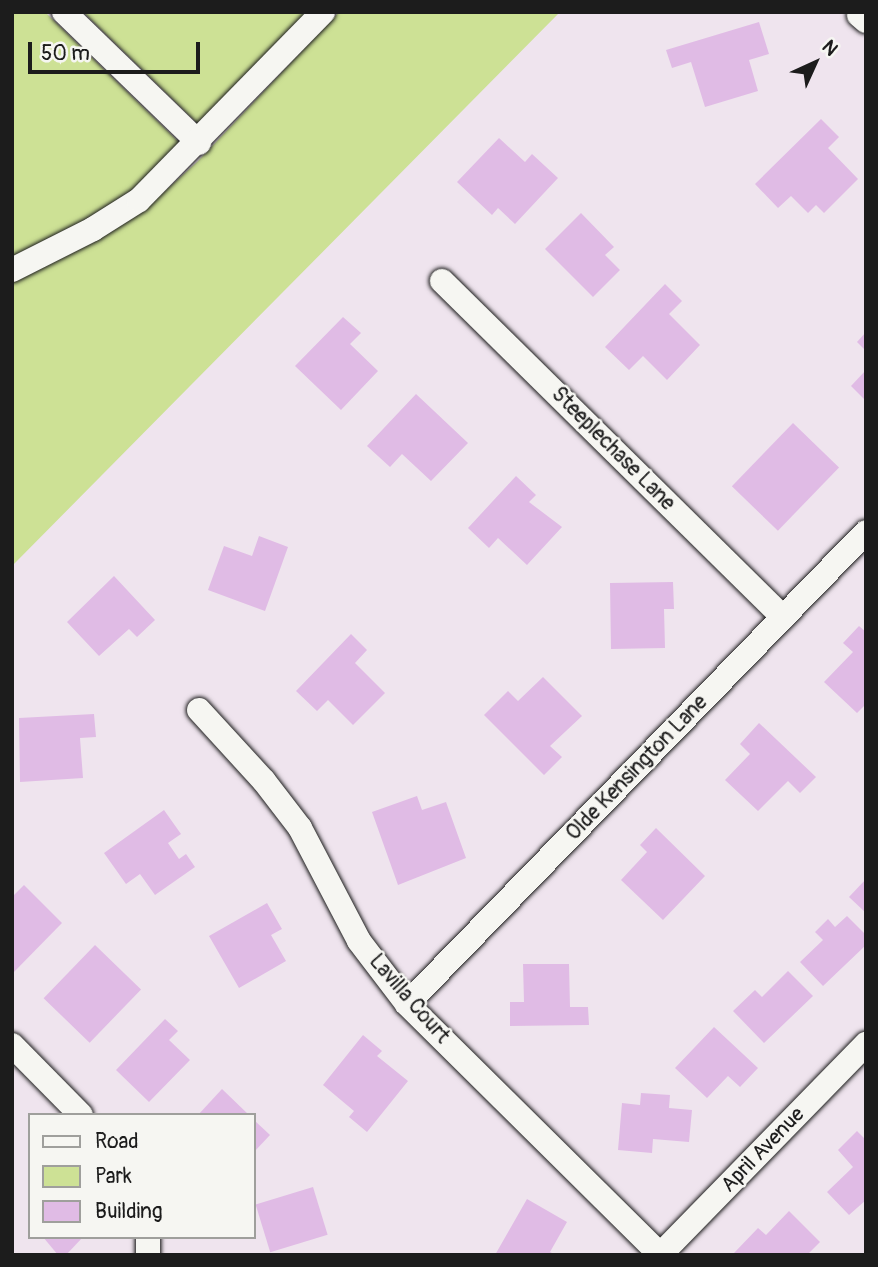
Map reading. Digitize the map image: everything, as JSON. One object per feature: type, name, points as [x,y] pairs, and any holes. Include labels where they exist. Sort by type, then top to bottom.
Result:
[{"type":"street","points":[[64,12],[199,143]]},
{"type":"street","points":[[12,270],[93,229],[139,200],[199,143],[323,12]]},
{"type":"street","name":"Steeplechase Lane","points":[[442,281],[783,617]]},
{"type":"street","name":"Olde Kensington Lane","points":[[407,1004],[866,532]]},
{"type":"street","name":"Lavilla Court","points":[[199,710],[264,781],[300,828],[359,941],[407,1004],[661,1255]]},
{"type":"street","name":"April Avenue","points":[[661,1255],[866,1044]]},
{"type":"street","points":[[12,1045],[80,1113]]},
{"type":"green space","points":[[12,12],[45,12],[181,144],[132,190],[88,219],[12,257]]},
{"type":"green space","points":[[83,12],[307,12],[199,125]]},
{"type":"green space","points":[[339,12],[560,12],[12,566],[12,282],[98,240],[144,210],[198,161]]},
{"type":"building","points":[[759,22],[769,54],[749,60],[758,91],[705,107],[691,62],[672,68],[666,50]]},
{"type":"building","points":[[821,119],[839,137],[828,148],[858,179],[824,213],[816,205],[808,213],[791,196],[778,208],[755,184]]},
{"type":"building","points":[[499,138],[525,162],[532,154],[558,178],[515,224],[498,208],[492,215],[457,182]]},
{"type":"building","points":[[581,213],[614,247],[605,255],[620,270],[593,297],[545,249]]},
{"type":"building","points":[[665,284],[682,301],[669,314],[700,345],[667,380],[643,356],[629,370],[605,347]]},
{"type":"building","points":[[343,317],[361,333],[350,344],[378,371],[341,410],[295,366]]},
{"type":"building","points":[[866,332],[866,351],[857,342]]},
{"type":"building","points":[[866,370],[866,401],[851,386]]},
{"type":"building","points":[[416,394],[468,443],[431,481],[402,454],[390,467],[367,446]]},
{"type":"building","points":[[793,423],[839,467],[778,531],[732,486]]},
{"type":"building","points":[[516,476],[536,495],[529,502],[562,527],[527,565],[498,538],[489,548],[468,528]]},
{"type":"building","points":[[259,536],[288,547],[265,611],[208,590],[224,546],[252,556]]},
{"type":"building","points":[[114,576],[155,620],[137,637],[129,629],[99,656],[67,622]]},
{"type":"building","points":[[673,582],[674,609],[664,609],[665,648],[611,649],[610,583]]},
{"type":"building","points":[[859,626],[866,632],[866,704],[857,713],[824,682],[853,652],[843,643]]},
{"type":"building","points":[[351,634],[367,650],[355,663],[385,693],[353,725],[328,700],[317,711],[296,691]]},
{"type":"building","points":[[543,677],[582,716],[550,746],[562,757],[544,775],[484,715],[508,691],[518,701]]},
{"type":"building","points":[[94,714],[96,737],[80,738],[83,778],[20,782],[19,718]]},
{"type":"building","points":[[759,723],[816,777],[800,793],[788,781],[758,811],[725,780],[750,754],[740,744]]},
{"type":"building","points":[[417,796],[422,810],[446,802],[466,858],[398,885],[372,812]]},
{"type":"building","points":[[164,810],[181,834],[168,843],[179,859],[186,854],[195,867],[155,895],[140,874],[126,884],[104,853]]},
{"type":"building","points":[[656,828],[705,876],[663,920],[621,880],[647,852],[640,845]]},
{"type":"building","points":[[866,879],[866,913],[849,897]]},
{"type":"building","points":[[24,885],[62,923],[12,974],[12,897]]},
{"type":"building","points":[[267,903],[282,929],[271,935],[286,961],[239,988],[209,936]]},
{"type":"building","points":[[847,916],[866,935],[866,945],[823,986],[800,962],[823,940],[815,932],[828,919],[835,927]]},
{"type":"building","points":[[95,945],[141,989],[90,1043],[44,998]]},
{"type":"building","points":[[523,964],[569,964],[570,1007],[588,1007],[589,1025],[510,1026],[510,1002],[524,1002]]},
{"type":"building","points":[[788,971],[813,996],[764,1043],[733,1011],[755,990],[762,997]]},
{"type":"building","points":[[165,1019],[178,1031],[169,1040],[190,1060],[149,1102],[116,1070]]},
{"type":"building","points":[[714,1027],[758,1068],[740,1087],[728,1076],[707,1098],[675,1068]]},
{"type":"building","points":[[363,1035],[382,1051],[377,1056],[408,1081],[367,1132],[349,1117],[354,1111],[323,1085]]},
{"type":"building","points":[[222,1089],[247,1113],[200,1113]]},
{"type":"building","points":[[641,1093],[670,1095],[669,1108],[692,1110],[689,1142],[653,1139],[652,1153],[618,1150],[622,1103],[640,1105]]},
{"type":"building","points":[[256,1122],[270,1135],[256,1150]]},
{"type":"building","points":[[857,1131],[866,1140],[866,1200],[849,1215],[827,1192],[853,1167],[838,1150]]},
{"type":"building","points":[[313,1187],[328,1235],[270,1252],[256,1204]]},
{"type":"building","points":[[527,1199],[567,1222],[550,1252],[556,1255],[495,1255]]},
{"type":"building","points":[[789,1211],[820,1242],[807,1255],[734,1253],[758,1228],[766,1235]]},
{"type":"building","points":[[45,1239],[81,1239],[66,1255],[58,1255]]}]
